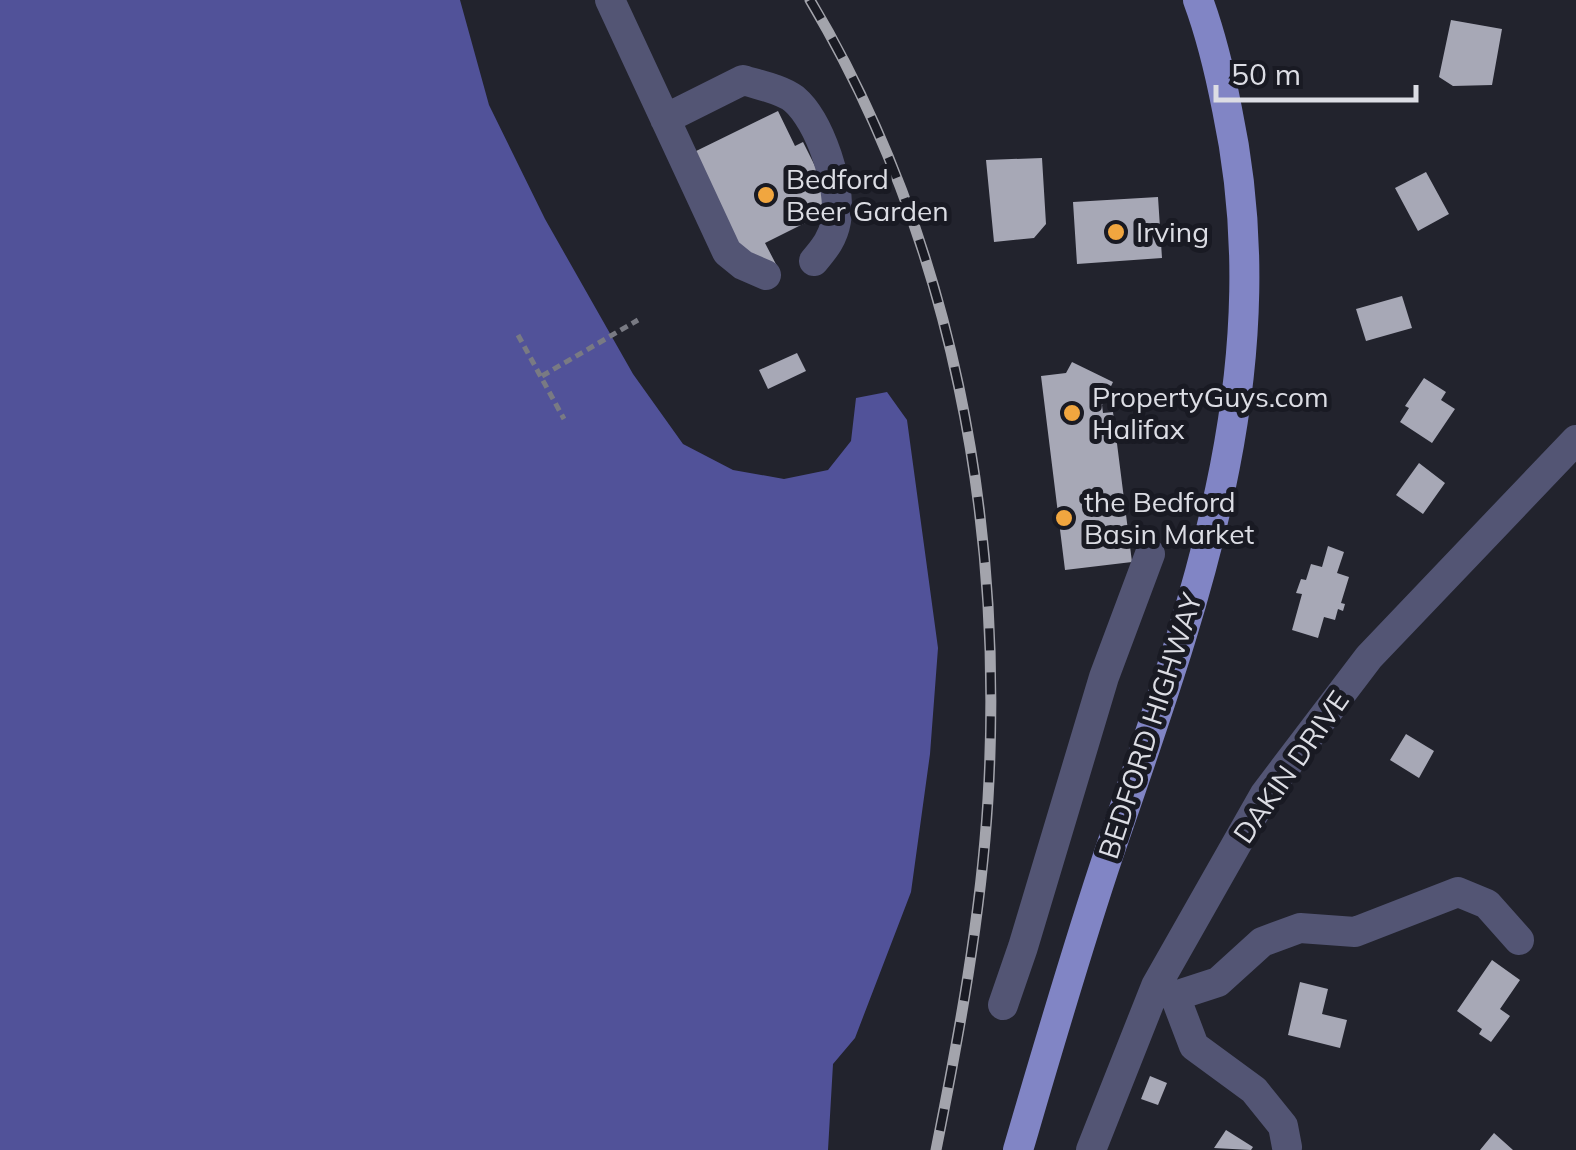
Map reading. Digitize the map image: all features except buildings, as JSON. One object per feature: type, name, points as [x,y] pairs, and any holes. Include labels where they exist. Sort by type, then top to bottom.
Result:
[{"type":"main road","name":"BEDFORD HIGHWAY","points":[[1018,1150],[1108,858],[1172,672],[1212,528],[1240,389],[1246,284],[1242,213],[1224,94],[1198,0]]},
{"type":"street","points":[[610,0],[726,252],[742,265],[766,275]]},
{"type":"street","points":[[665,119],[743,80],[794,100],[816,129],[836,195],[837,218],[831,240],[814,261]]},
{"type":"street","name":"DAKIN DRIVE","points":[[1091,1150],[1165,991],[1266,794],[1369,657],[1576,440]]},
{"type":"street","points":[[1002,1005],[1024,947],[1104,677],[1150,554]]},
{"type":"street","points":[[1287,1147],[1283,1126],[1254,1090],[1194,1046],[1165,991],[1218,982],[1262,942],[1300,928],[1355,932],[1458,892],[1487,904],[1519,940]]},
{"type":"path","points":[[542,376],[638,320]]},
{"type":"path","points":[[518,335],[564,418]]},
{"type":"shaded area","points":[[0,0],[460,0],[489,105],[545,219],[633,374],[683,444],[733,470],[784,479],[828,470],[851,441],[856,398],[887,392],[907,420],[938,648],[930,754],[911,892],[855,1038],[833,1064],[828,1150],[0,1150]]},
{"type":"railway","points":[[810,0],[859,92],[900,187],[933,286],[959,386],[976,488],[987,591],[991,695],[988,799],[975,931],[936,1150]]},
{"type":"place","name":"Bedford Beer Garden","points":[[766,195]]},
{"type":"place","name":"Irving","points":[[1116,232]]},
{"type":"place","name":"PropertyGuys.com Halifax","points":[[1072,413]]},
{"type":"place","name":"the Bedford Basin Market","points":[[1064,518]]}]
